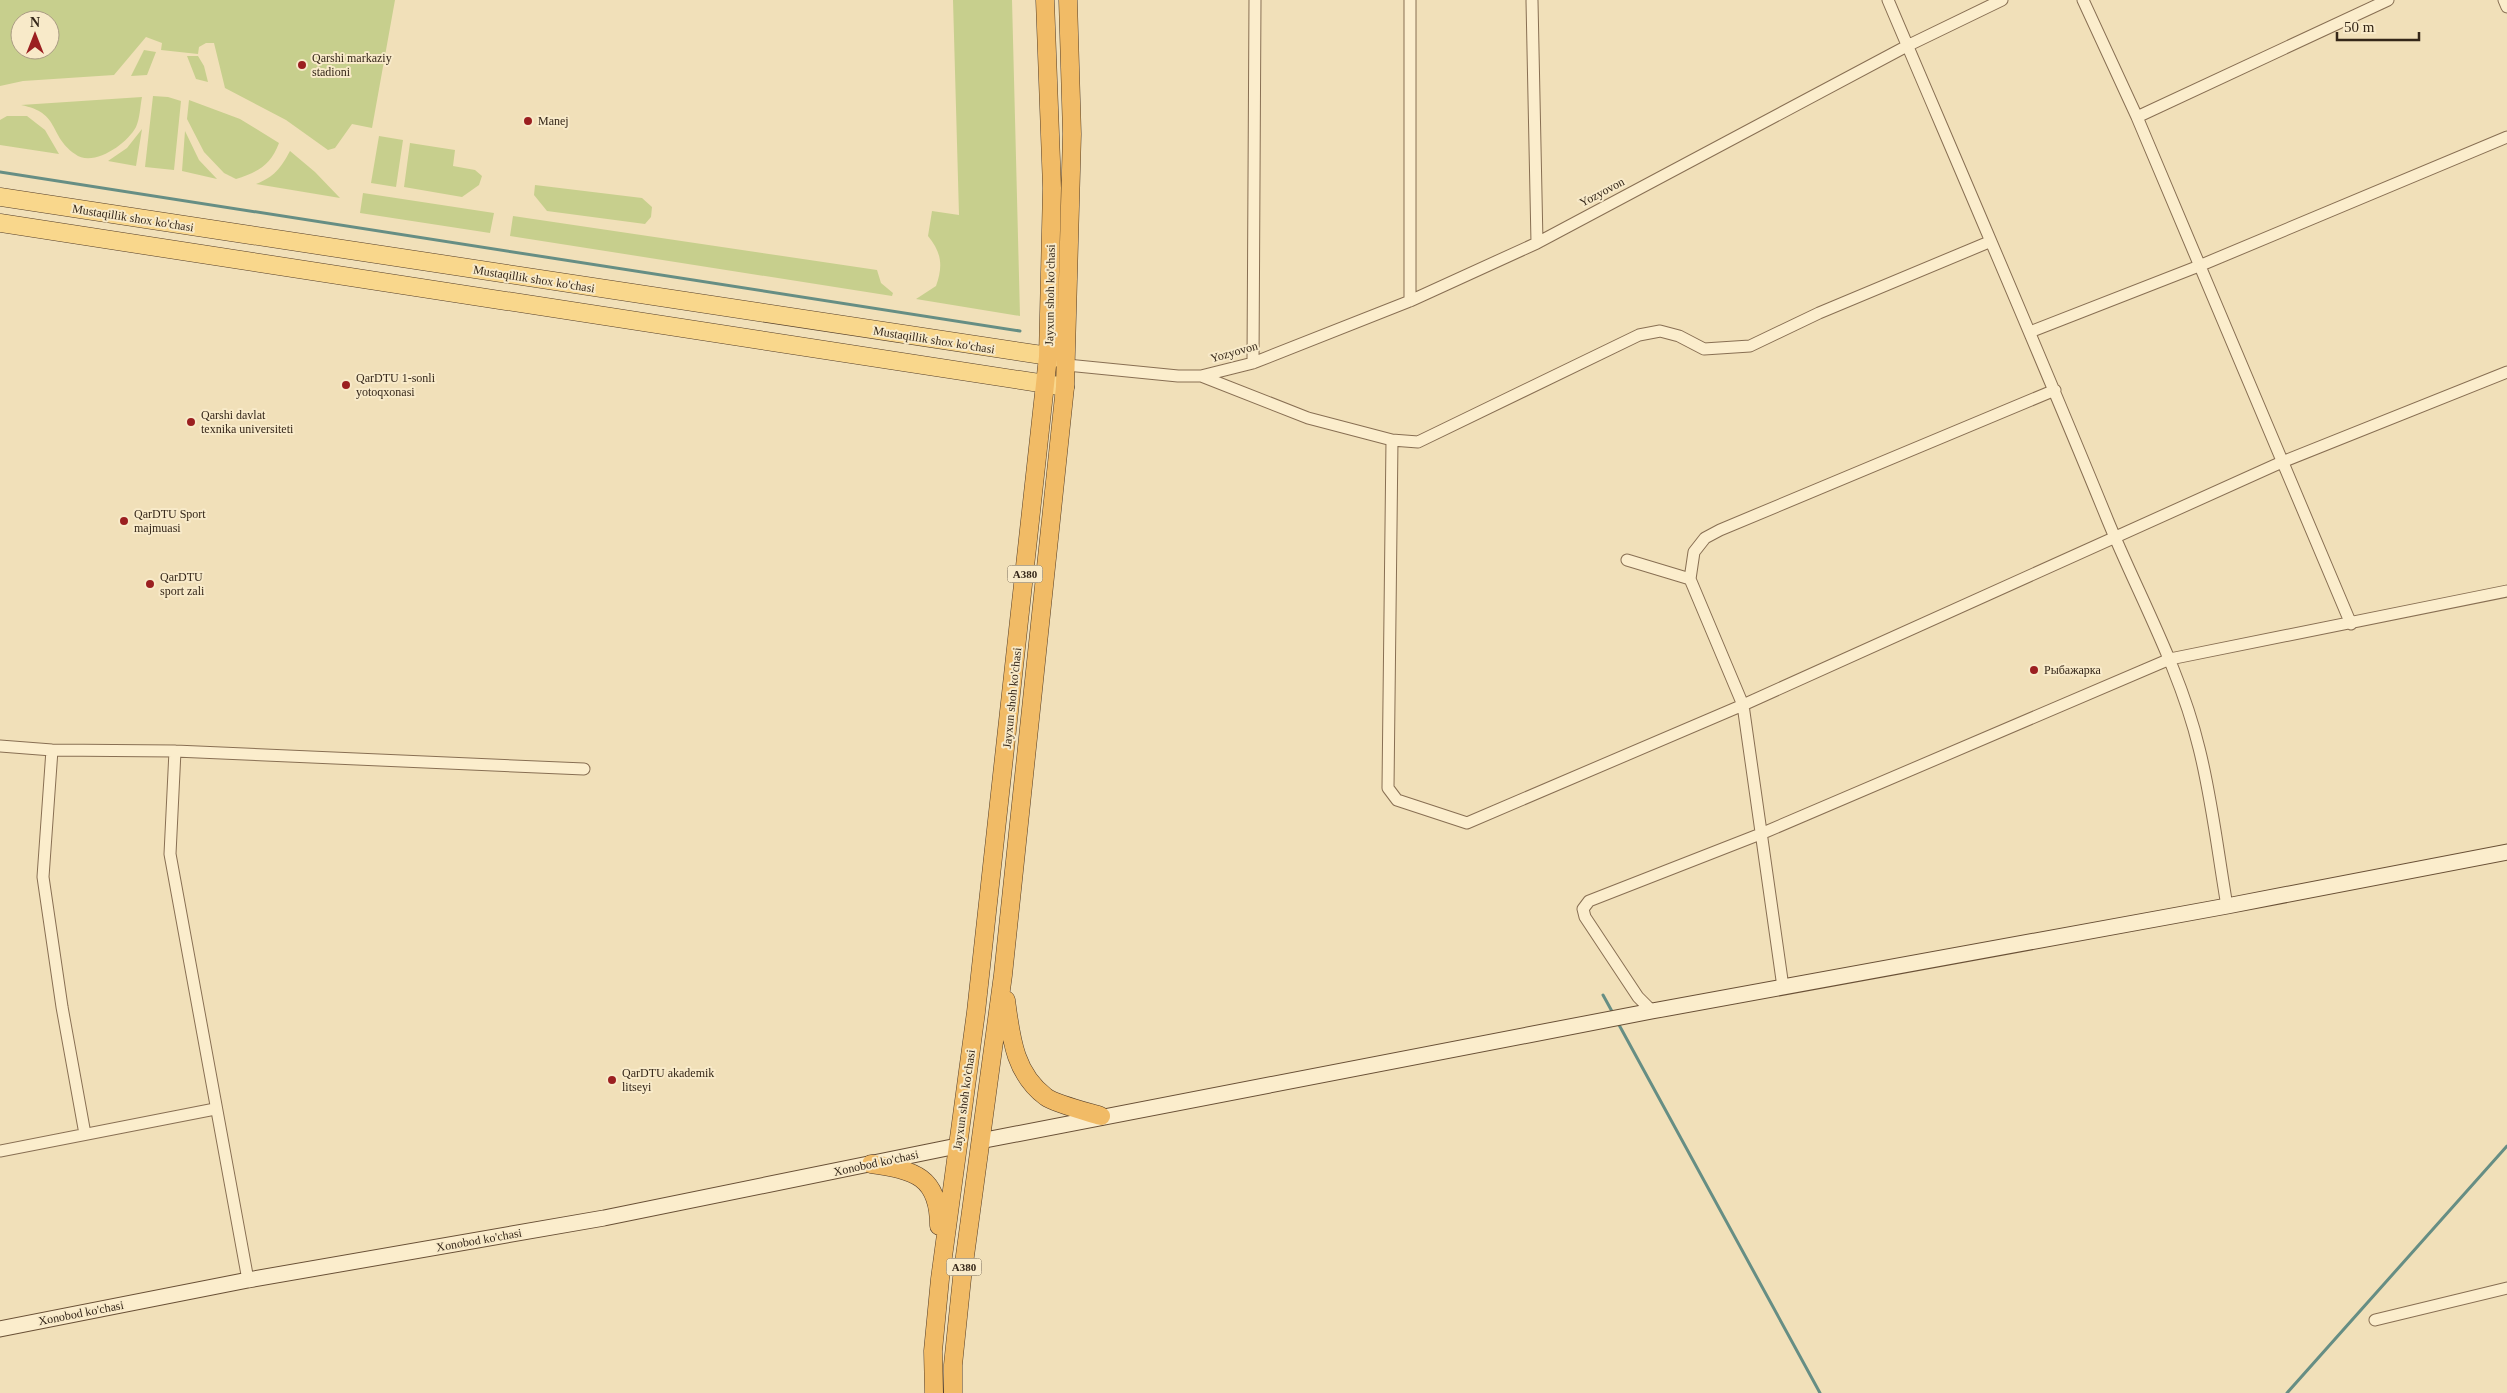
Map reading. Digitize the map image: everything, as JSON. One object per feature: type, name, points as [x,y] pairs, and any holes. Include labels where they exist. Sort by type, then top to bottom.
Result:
[{"type":"highway","name":"Jayxun shoh ko'chasi","points":[[934,1393],[933,1351],[940,1279],[976,1012],[997,834],[1048,357],[1052,188],[1045,0]]},
{"type":"highway","name":"Jayxun shoh ko'chasi","points":[[953,1393],[955,1346],[980,1141],[1003,975],[1065,387],[1072,134],[1068,0]]},
{"type":"highway","points":[[1003,975],[1010,1030],[1019,1068],[1047,1098],[1101,1116]]},
{"type":"highway","points":[[871,1164],[904,1169],[925,1179],[936,1197],[939,1220],[940,1279]]},
{"type":"main road","name":"Mustaqillik shox ko'chasi","points":[[0,198],[1048,357],[1067,362]]},
{"type":"main road","name":"Mustaqillik shox ko'chasi","points":[[0,223],[1065,387]]},
{"type":"main road","points":[[980,1141],[1101,1116],[1652,1011],[2227,906],[2507,852]]},
{"type":"main road","name":"Xonobod ko'chasi","points":[[0,1329],[248,1280],[604,1218],[957,1146]]},
{"type":"street","points":[[1253,363],[1255,0]]},
{"type":"street","points":[[1410,0],[1410,301]]},
{"type":"street","points":[[1888,0],[1989,242],[2030,332],[2115,536],[2170,659],[2199,747],[2227,906]]},
{"type":"street","name":"Yozyovon","points":[[1201,376],[1253,363],[1410,301],[1536,243],[1907,46],[2002,0]]},
{"type":"street","points":[[2083,0],[2137,117],[2351,624]]},
{"type":"street","points":[[2137,117],[2388,0]]},
{"type":"street","points":[[2504,0],[2507,7]]},
{"type":"street","points":[[1532,1],[1536,243]]},
{"type":"street","points":[[2030,332],[2199,266],[2507,137]]},
{"type":"street","points":[[1067,362],[1178,376],[1201,376],[1308,418],[1392,440],[1418,442],[1639,335],[1660,331],[1679,336],[1704,349],[1750,346],[1819,313],[1989,242]]},
{"type":"street","points":[[1392,440],[1388,788],[1397,800],[1468,823],[1743,705],[2282,462],[2507,372]]},
{"type":"street","points":[[1783,987],[1763,833],[1743,705],[1690,579],[1694,552],[1705,538],[1720,530],[2055,390]]},
{"type":"street","points":[[1627,560],[1690,579]]},
{"type":"street","points":[[1652,1011],[1638,997],[1584,917],[1583,908],[1589,901],[1763,833],[2170,659],[2507,592]]},
{"type":"street","points":[[0,746],[52,750],[175,751],[584,769]]},
{"type":"street","points":[[52,750],[42,877],[62,1007],[85,1134]]},
{"type":"street","points":[[175,751],[170,854],[215,1109],[248,1280]]},
{"type":"street","points":[[0,1150],[215,1109]]},
{"type":"street","points":[[2375,1320],[2507,1288]]},
{"type":"green space","name":"Qarshi markaziy stadioni","points":[[0,0],[395,0],[372,128],[352,124],[335,148],[328,150],[286,120],[225,88],[214,43],[206,43],[199,47],[198,54],[161,50],[162,43],[146,37],[114,75],[23,81],[0,86]]},
{"type":"green space","points":[[953,0],[1012,0],[1020,316],[916,299],[936,286],[940,272],[939,254],[928,236],[932,211],[959,215]]},
{"type":"green space","points":[[144,50],[156,52],[147,75],[131,76]]},
{"type":"green space","points":[[187,56],[198,56],[204,66],[208,82],[196,79]]},
{"type":"green space","points":[[153,96],[168,97],[181,101],[174,170],[145,167]]},
{"type":"green space","points":[[142,97],[137,124],[132,134],[109,152],[91,158],[82,158],[67,147],[43,113],[21,105]]},
{"type":"green space","points":[[189,100],[240,119],[279,143],[276,151],[263,167],[251,174],[236,179],[224,173],[204,152],[187,119]]},
{"type":"green space","points":[[7,116],[27,116],[45,130],[59,154],[0,145],[0,120]]},
{"type":"green space","points":[[142,129],[136,166],[108,161],[127,148]]},
{"type":"green space","points":[[185,131],[199,160],[217,179],[182,171]]},
{"type":"green space","points":[[379,136],[403,140],[396,187],[371,183]]},
{"type":"green space","points":[[410,143],[455,150],[453,166],[475,170],[482,176],[479,185],[462,197],[404,187]]},
{"type":"green space","points":[[290,151],[315,172],[340,198],[256,184],[268,178],[276,171]]},
{"type":"green space","points":[[535,185],[642,198],[652,207],[651,217],[645,224],[547,211],[534,195]]},
{"type":"green space","points":[[363,193],[494,213],[490,233],[360,213]]},
{"type":"green space","points":[[513,216],[877,270],[881,283],[893,293],[892,296],[510,236]]},
{"type":"waterway","points":[[0,172],[1020,331]]},
{"type":"waterway","points":[[1603,995],[1614,1015]]},
{"type":"waterway","points":[[1618,1023],[1820,1393]]},
{"type":"waterway","points":[[2287,1393],[2507,1146]]},
{"type":"place","name":"Qarshi markaziy stadioni","points":[[302,65]]},
{"type":"place","name":"Manej","points":[[528,121]]},
{"type":"place","name":"QarDTU 1-sonli yotoqxonasi","points":[[346,385]]},
{"type":"place","name":"Qarshi davlat texnika universiteti","points":[[191,422]]},
{"type":"place","name":"QarDTU Sport majmuasi","points":[[124,521]]},
{"type":"place","name":"QarDTU sport zali","points":[[150,584]]},
{"type":"place","name":"Рыбажарка","points":[[2034,670]]},
{"type":"place","name":"QarDTU akademik litseyi","points":[[612,1080]]}]
